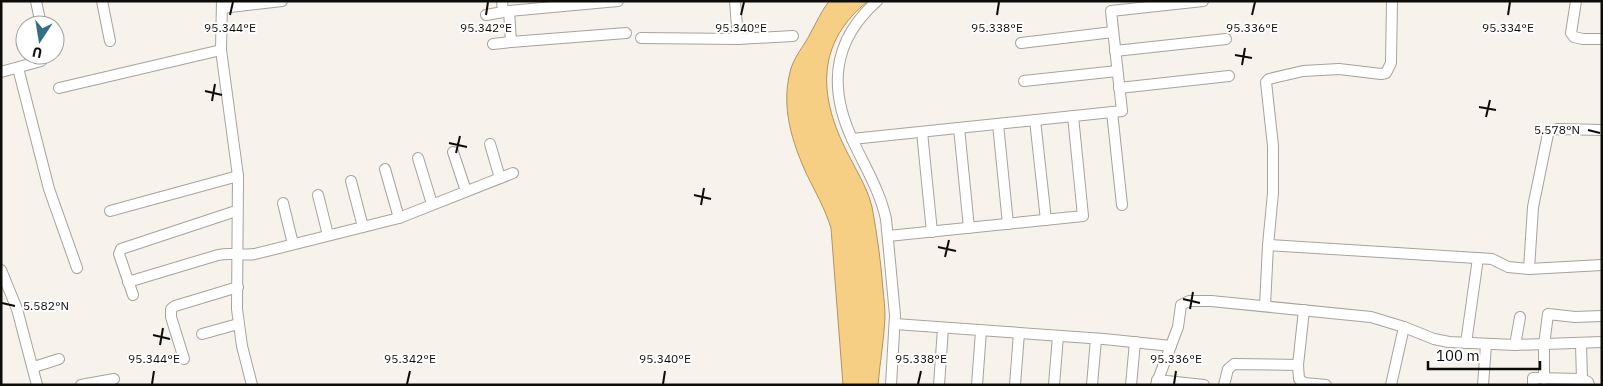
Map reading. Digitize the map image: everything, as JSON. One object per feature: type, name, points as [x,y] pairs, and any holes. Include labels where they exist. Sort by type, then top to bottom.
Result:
[{"type":"street","points":[[36,1],[39,15]]},
{"type":"street","points":[[102,1],[110,40]]},
{"type":"street","points":[[252,385],[238,324],[236,211],[238,176],[221,50],[222,4],[282,1]]},
{"type":"street","points":[[486,15],[505,8],[618,1]]},
{"type":"street","points":[[735,1],[738,39]]},
{"type":"street","points":[[877,1],[864,12],[852,27],[844,42],[839,59],[839,93],[846,124],[884,207],[895,324],[891,385]]},
{"type":"street","points":[[852,139],[1122,111],[1111,12],[1203,1]]},
{"type":"street","points":[[1264,306],[1273,193],[1273,146],[1266,82],[1269,78],[1303,71],[1339,69],[1386,73],[1391,63],[1392,1]]},
{"type":"street","points":[[1576,1],[1571,33],[1574,37],[1583,39],[1602,39]]},
{"type":"street","points":[[505,8],[511,42]]},
{"type":"street","points":[[1021,43],[1113,32]]},
{"type":"street","points":[[493,44],[626,33]]},
{"type":"street","points":[[640,38],[738,39],[793,36]]},
{"type":"street","points":[[1115,51],[1226,39]]},
{"type":"street","points":[[59,88],[221,50]]},
{"type":"street","points":[[1,72],[28,65]]},
{"type":"street","points":[[18,68],[49,189],[77,268]]},
{"type":"street","points":[[1024,81],[1118,71]]},
{"type":"street","points":[[1119,88],[1229,76]]},
{"type":"street","points":[[1112,112],[1122,205]]},
{"type":"street","points":[[888,236],[1083,216],[1073,116]]},
{"type":"street","points":[[1035,120],[1046,220]]},
{"type":"street","points":[[998,124],[1008,224]]},
{"type":"street","points":[[959,128],[969,228]]},
{"type":"street","points":[[1529,269],[1533,207],[1548,134],[1556,129],[1602,130]]},
{"type":"street","points":[[922,132],[932,232]]},
{"type":"street","points":[[490,144],[500,178]]},
{"type":"street","points":[[454,152],[466,191]]},
{"type":"street","points":[[418,158],[432,204]]},
{"type":"street","points":[[385,169],[399,218]]},
{"type":"street","points":[[128,282],[218,255],[237,253],[250,255],[399,218],[513,173]]},
{"type":"street","points":[[110,211],[238,176]]},
{"type":"street","points":[[351,181],[363,227]]},
{"type":"street","points":[[318,195],[328,236]]},
{"type":"street","points":[[283,204],[292,244]]},
{"type":"street","points":[[133,295],[119,254],[121,249],[236,211]]},
{"type":"street","points":[[1268,245],[1492,259],[1508,267],[1529,269],[1602,265]]},
{"type":"street","points":[[1466,343],[1478,258]]},
{"type":"street","points":[[1,270],[17,309],[38,385]]},
{"type":"street","points":[[184,359],[171,317],[171,309],[175,306],[238,287]]},
{"type":"street","points":[[1204,385],[1156,382],[1178,327],[1180,308],[1185,301],[1211,301],[1371,317],[1434,339],[1486,345],[1515,346],[1602,342]]},
{"type":"street","points":[[1304,310],[1298,377],[1302,382],[1326,385]]},
{"type":"street","points":[[1544,379],[1544,345],[1548,314],[1575,317],[1602,316]]},
{"type":"street","points":[[1515,346],[1520,317]]},
{"type":"street","points":[[202,334],[238,324]]},
{"type":"street","points":[[895,324],[1171,346]]},
{"type":"street","points":[[1391,385],[1404,327]]},
{"type":"street","points":[[938,385],[943,328]]},
{"type":"street","points":[[977,385],[981,331]]},
{"type":"street","points":[[1015,385],[1019,333]]},
{"type":"street","points":[[1054,385],[1058,336]]},
{"type":"street","points":[[1092,385],[1096,339]]},
{"type":"street","points":[[1131,385],[1135,342]]},
{"type":"street","points":[[1533,385],[1533,378],[1586,382],[1581,344]]},
{"type":"street","points":[[1483,385],[1486,345]]},
{"type":"street","points":[[34,367],[59,359]]},
{"type":"street","points":[[1224,385],[1228,369],[1234,364],[1298,365]]},
{"type":"street","points":[[80,385],[114,379]]},
{"type":"shaded area","points":[[829,1],[868,1],[851,17],[839,34],[831,51],[827,69],[827,88],[836,128],[867,192],[874,217],[885,314],[878,385],[843,385],[831,228],[797,150],[787,112],[791,67]]}]
